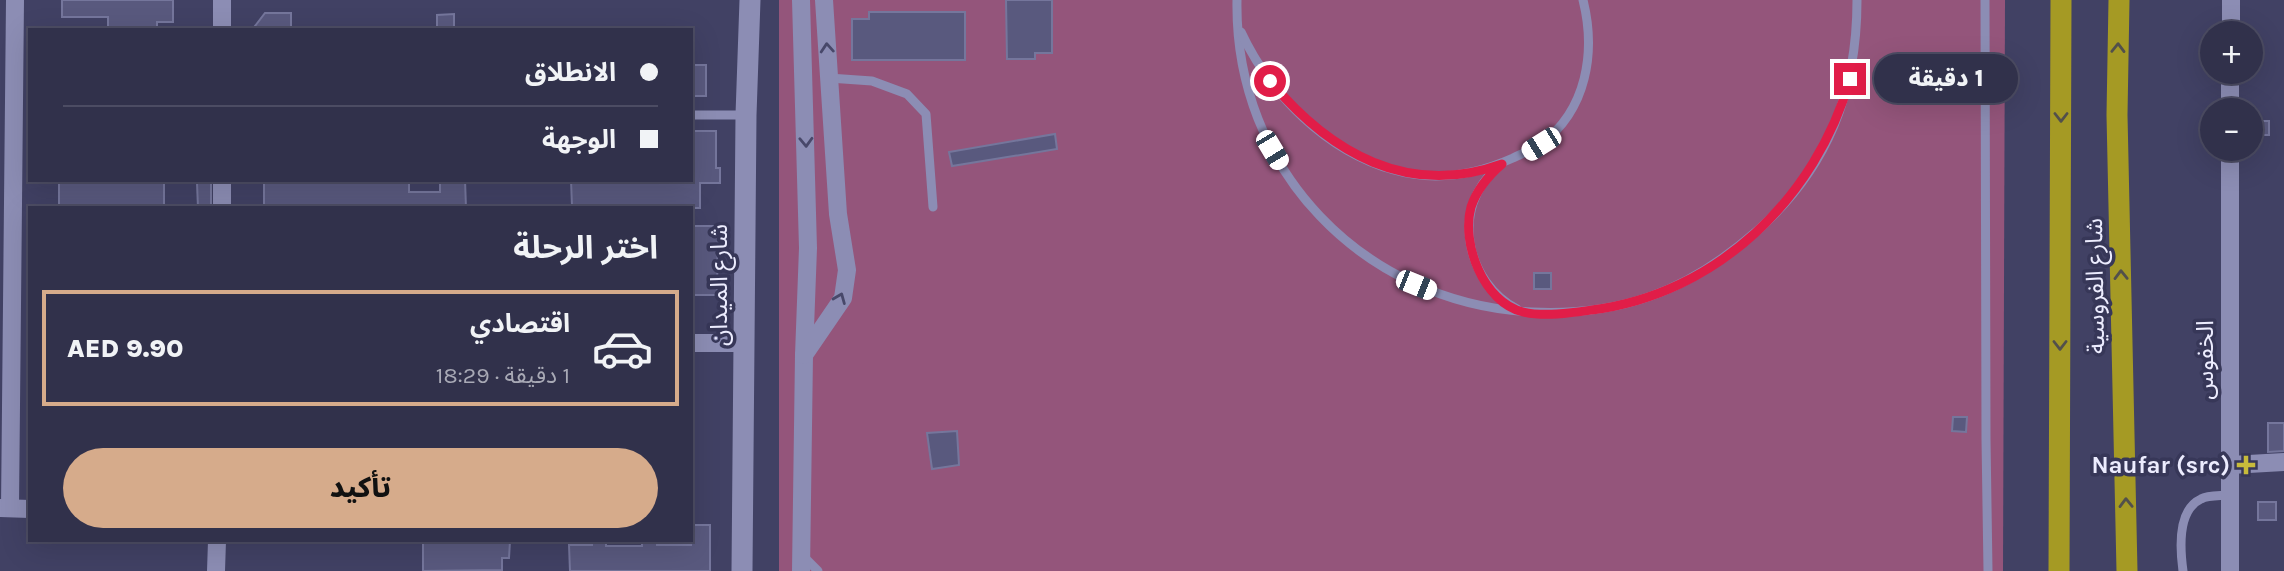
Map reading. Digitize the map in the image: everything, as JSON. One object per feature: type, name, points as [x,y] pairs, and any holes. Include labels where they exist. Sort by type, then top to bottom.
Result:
[{"type":"highway","name":"شارع الفروسية","points":[[2059,571],[2061,0]]},
{"type":"highway","name":"شارع الفروسية","points":[[2119,0],[2117,115],[2127,571]]},
{"type":"street","points":[[15,0],[7,67],[5,508],[28,509]]},
{"type":"street","points":[[222,0],[222,28]]},
{"type":"street","name":"شارع الميدان","points":[[742,571],[746,115],[750,0]]},
{"type":"street","points":[[801,0],[808,213],[801,563]]},
{"type":"street","points":[[804,355],[843,298],[847,270],[838,214],[824,0]]},
{"type":"street","points":[[2231,0],[2231,21]]},
{"type":"street","name":"الخفوس","points":[[2230,161],[2230,571]]},
{"type":"street","points":[[222,182],[222,206]]},
{"type":"street","points":[[693,343],[745,343]]},
{"type":"street","points":[[2231,465],[2284,462]]},
{"type":"street","points":[[216,571],[217,542]]},
{"type":"lane","points":[[1237,0],[1243,70],[1265,137],[1294,184],[1328,224],[1369,259],[1416,285],[1468,303],[1522,312],[1575,312],[1627,304],[1652,296],[1717,263],[1771,218],[1804,179],[1837,119],[1850,79],[1855,52],[1857,0]]},
{"type":"lane","points":[[1237,24],[1258,63],[1284,98],[1314,126],[1362,157],[1396,171],[1432,177],[1468,174],[1502,164],[1541,144],[1559,128],[1574,108],[1586,77],[1588,28],[1583,0]]},
{"type":"lane","points":[[1985,0],[1988,571]]},
{"type":"lane","points":[[829,78],[872,81],[884,85],[907,94],[926,114],[933,207]]},
{"type":"lane","points":[[693,115],[746,115]]},
{"type":"lane","points":[[1502,164],[1476,194],[1469,219],[1470,242],[1477,267],[1490,289],[1522,312]]},
{"type":"lane","points":[[2183,571],[2183,522],[2191,505],[2203,497],[2229,495]]},
{"type":"lane","points":[[801,563],[818,571]]},
{"type":"shaded area","points":[[779,0],[2005,0],[2003,571],[779,571]]},
{"type":"building","points":[[62,0],[173,0],[173,22],[157,22],[157,28],[108,28],[108,17],[62,17]]},
{"type":"building","points":[[1006,0],[1052,0],[1052,53],[1035,53],[1035,59],[1007,59]]},
{"type":"building","points":[[869,12],[965,12],[965,60],[852,60],[852,19],[869,19]]},
{"type":"building","points":[[265,13],[291,13],[291,28],[254,28]]},
{"type":"building","points":[[454,14],[454,28],[437,28],[437,15]]},
{"type":"building","points":[[693,65],[706,65],[706,96],[693,96]]},
{"type":"building","points":[[2263,121],[2269,121],[2269,135],[2263,135]]},
{"type":"building","points":[[693,131],[716,131],[716,168],[720,168],[720,183],[700,183],[700,208],[572,206],[571,182],[693,182]]},
{"type":"building","points":[[1055,134],[1057,149],[952,166],[949,152]]},
{"type":"building","points":[[59,182],[164,182],[164,206],[59,206]]},
{"type":"building","points":[[264,182],[409,182],[409,192],[440,192],[440,182],[465,182],[466,206],[264,206]]},
{"type":"building","points":[[197,183],[211,183],[211,206],[198,206]]},
{"type":"building","points":[[693,226],[718,226],[717,295],[693,295]]},
{"type":"building","points":[[1534,273],[1551,273],[1551,289],[1534,289]]},
{"type":"building","points":[[1953,417],[1967,417],[1966,432],[1952,431]]},
{"type":"building","points":[[2268,423],[2284,423],[2284,451],[2268,452]]},
{"type":"building","points":[[957,431],[959,465],[932,469],[927,433]]},
{"type":"building","points":[[2258,502],[2276,502],[2276,520],[2258,520]]},
{"type":"building","points":[[693,525],[710,525],[710,571],[570,571],[569,545],[606,542],[606,546],[642,546],[642,542],[657,542],[657,545],[691,545]]},
{"type":"building","points":[[423,542],[510,542],[509,558],[502,558],[502,570],[423,571]]},
{"type":"place","name":"Naufar (src)","points":[[2246,465]]},
{"type":"route","points":[[1270,81],[1300,114],[1329,138],[1378,165],[1432,177],[1468,174],[1502,164],[1483,183],[1471,207],[1468,230],[1472,255],[1490,289],[1500,298],[1522,312],[1548,313],[1627,304],[1676,286],[1717,263],[1771,218],[1804,179],[1832,132],[1850,79]]}]
